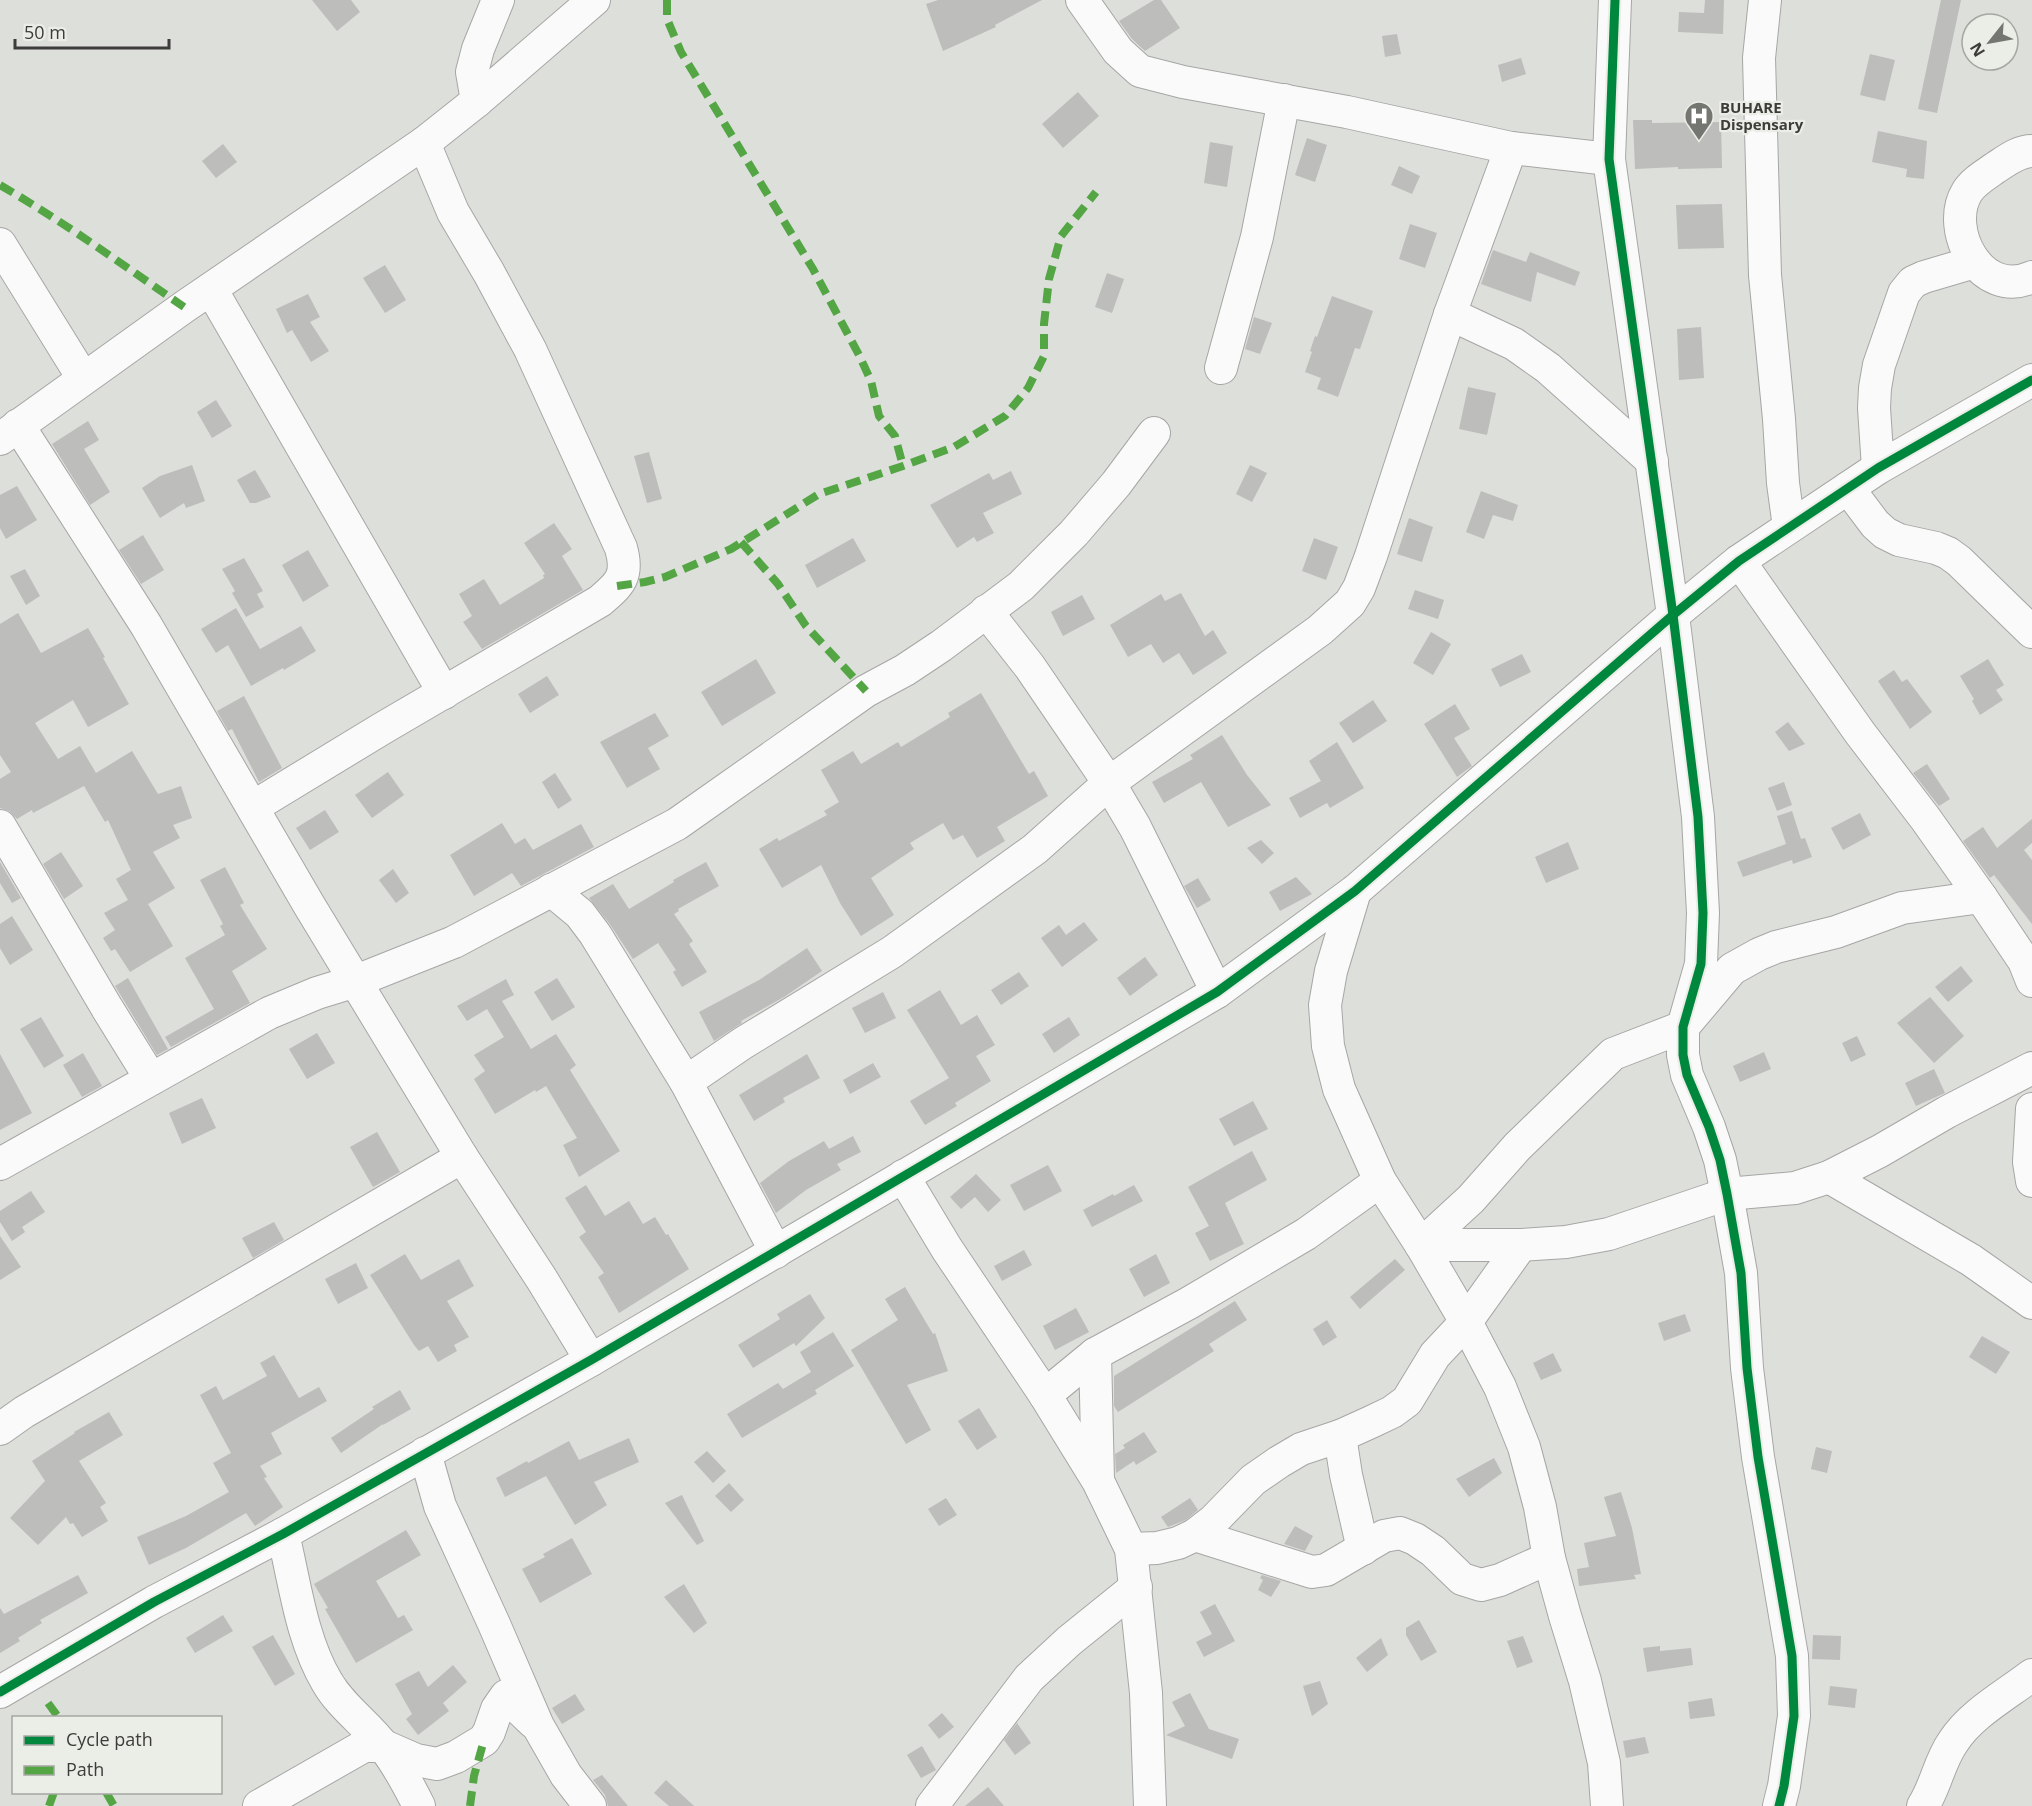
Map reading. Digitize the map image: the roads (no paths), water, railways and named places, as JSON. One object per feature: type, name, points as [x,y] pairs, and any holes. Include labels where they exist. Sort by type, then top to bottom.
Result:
[{"type":"street","points":[[477,101],[472,72],[478,50],[498,0]]},
{"type":"street","points":[[591,1360],[462,1157],[309,905],[146,625],[9,432],[83,378],[424,143],[477,101],[594,0]]},
{"type":"street","points":[[1082,0],[1118,51],[1140,71],[1183,82],[1347,112],[1511,148],[1609,159]]},
{"type":"street","points":[[1615,0],[1609,159],[1673,615],[1698,817],[1703,913],[1701,964],[1683,1027],[1683,1055],[1687,1075],[1720,1160],[1728,1194],[1741,1273],[1747,1368],[1758,1457],[1792,1656],[1794,1716],[1779,1806]]},
{"type":"street","points":[[1765,0],[1760,58],[1765,275],[1783,483],[1789,527]]},
{"type":"street","points":[[1221,368],[1257,237],[1284,100]]},
{"type":"street","points":[[253,807],[600,601],[617,586],[624,574],[625,562],[621,548],[530,349],[453,212],[424,143]]},
{"type":"street","points":[[686,1082],[743,1043],[901,945],[1035,849],[1109,783],[1320,630],[1350,603],[1359,588],[1371,556],[1450,314],[1511,148]]},
{"type":"street","points":[[2032,151],[2016,155],[1981,177],[1968,190],[1961,207],[1963,236],[1975,262],[1985,273],[1999,281],[2010,282],[2023,281],[2032,277]]},
{"type":"street","points":[[0,244],[83,378]]},
{"type":"street","points":[[1878,468],[1875,388],[1879,365],[1904,293],[1913,282],[1924,277],[1975,262]]},
{"type":"street","points":[[211,289],[444,693]]},
{"type":"street","points":[[1450,314],[1514,344],[1548,368],[1652,461]]},
{"type":"street","points":[[0,1692],[154,1602],[283,1534],[591,1360],[1216,992],[1355,891],[1738,561],[1878,468],[2032,380]]},
{"type":"street","points":[[0,1164],[269,1014],[317,993],[356,981],[454,942],[677,824],[866,691],[905,670],[941,646],[1022,586],[1074,533],[1116,484],[1154,433]]},
{"type":"street","points":[[1848,488],[1875,524],[1885,533],[1899,540],[1948,553],[2032,632]]},
{"type":"street","points":[[1738,561],[1860,733],[1925,818],[1981,897],[2024,961],[2032,981]]},
{"type":"street","points":[[986,611],[1030,667],[1109,783],[1135,827],[1216,992]]},
{"type":"street","points":[[0,826],[151,1079]]},
{"type":"street","points":[[551,890],[580,914],[595,934],[686,1082],[776,1252]]},
{"type":"street","points":[[1355,891],[1330,971],[1325,1005],[1328,1046],[1339,1089],[1380,1180],[1466,1322],[1500,1387],[1524,1447],[1550,1558],[1585,1681],[1604,1763],[1607,1806]]},
{"type":"street","points":[[1421,1245],[1471,1199],[1517,1147],[1613,1054],[1683,1027],[1732,969],[1776,946],[1836,932],[1902,908],[1981,897]]},
{"type":"street","points":[[1421,1245],[1521,1245],[1566,1242],[1609,1234],[1728,1194],[1795,1188],[1829,1177],[2032,1068]]},
{"type":"street","points":[[2032,1108],[2029,1162],[2032,1181]]},
{"type":"street","points":[[0,1429],[24,1412],[462,1157]]},
{"type":"street","points":[[903,1176],[947,1249],[1045,1395],[1098,1481],[1131,1549],[1146,1693],[1150,1806]]},
{"type":"street","points":[[1829,1177],[1971,1260],[2032,1304]]},
{"type":"street","points":[[1045,1395],[1095,1354],[1189,1303],[1306,1234],[1380,1180]]},
{"type":"street","points":[[1131,1549],[1156,1548],[1178,1543],[1195,1535],[1213,1521],[1253,1480],[1279,1462],[1301,1449],[1340,1436],[1392,1412],[1407,1401],[1435,1355],[1466,1322],[1521,1245]]},
{"type":"street","points":[[1095,1354],[1098,1481]]},
{"type":"street","points":[[1340,1436],[1346,1475],[1363,1549]]},
{"type":"street","points":[[425,1453],[440,1506],[538,1726],[566,1775],[590,1806]]},
{"type":"street","points":[[1195,1535],[1312,1572],[1326,1570],[1384,1536],[1400,1533],[1415,1539],[1433,1551],[1462,1579],[1481,1584],[1500,1580],[1550,1558]]},
{"type":"street","points":[[283,1534],[308,1640],[327,1683],[346,1707],[384,1746],[409,1785],[419,1806]]},
{"type":"street","points":[[932,1806],[1029,1678],[1069,1641],[1136,1587]]},
{"type":"street","points":[[1923,1806],[1953,1741],[1975,1719],[2032,1676]]},
{"type":"street","points":[[259,1806],[364,1746],[384,1746],[416,1760],[437,1764],[456,1757],[484,1740],[497,1709],[506,1696],[538,1726]]},
{"type":"place","name":"BUHARE Dispensary","points":[[1699,142]]}]
